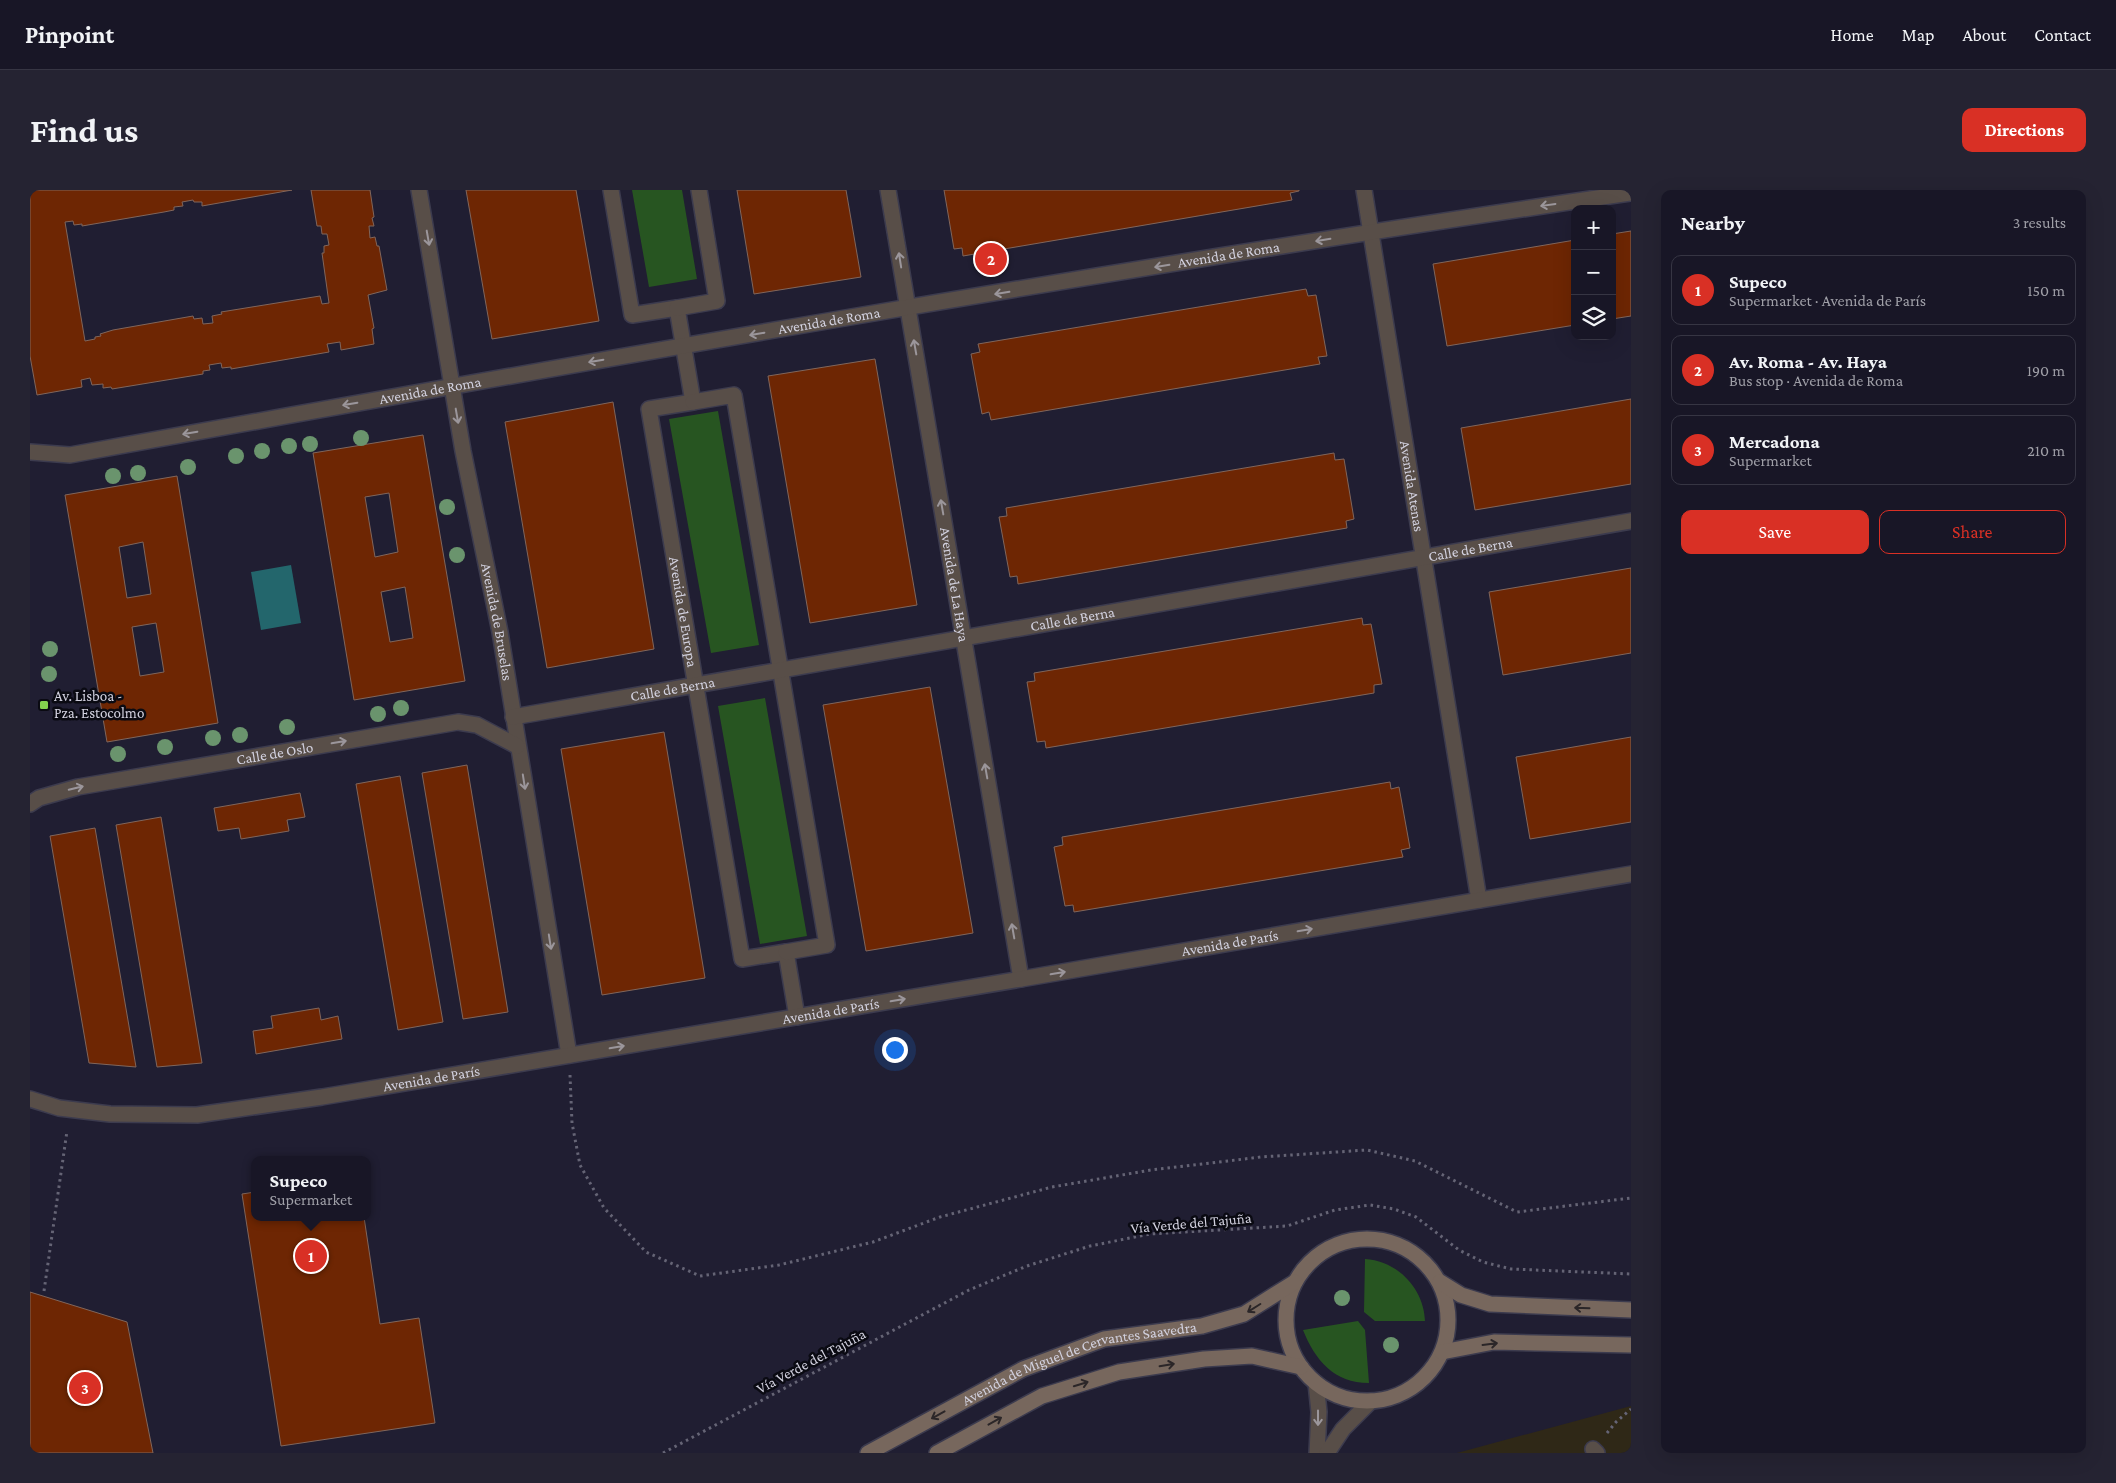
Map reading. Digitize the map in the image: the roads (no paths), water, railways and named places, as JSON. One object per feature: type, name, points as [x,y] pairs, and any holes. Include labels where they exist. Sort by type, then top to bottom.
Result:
[{"type":"main road","points":[[1440,1282],[1449,1320],[1442,1352],[1427,1376],[1403,1393],[1371,1401],[1339,1396],[1316,1382],[1301,1367],[1289,1340],[1286,1310],[1295,1282],[1311,1261],[1337,1244],[1355,1238],[1372,1238],[1394,1242],[1413,1252],[1440,1282],[1461,1295],[1490,1304],[1631,1310]]},
{"type":"main road","name":"Avenida de Miguel de Cervantes Saavedra","points":[[868,1453],[1023,1369],[1104,1339],[1202,1326],[1244,1314],[1295,1282]]},
{"type":"main road","points":[[1442,1352],[1494,1342],[1631,1345]]},
{"type":"main road","name":"Avenida de Miguel de Cervantes Saavedra","points":[[937,1453],[1042,1396],[1119,1372],[1204,1359],[1252,1356],[1301,1367]]},
{"type":"street","name":"Avenida de Bruselas","points":[[420,190],[452,386],[500,632],[512,716],[569,1055]]},
{"type":"street","points":[[611,190],[632,315],[718,301],[699,190]]},
{"type":"street","name":"Avenida de La Haya","points":[[888,190],[1021,979]]},
{"type":"street","name":"Avenida Atenas","points":[[1364,190],[1479,900]]},
{"type":"street","name":"Avenida de Roma","points":[[30,452],[70,455],[452,386],[908,308],[1371,232],[1631,193]]},
{"type":"street","points":[[677,308],[693,402]]},
{"type":"street","name":"Avenida de Europa","points":[[734,395],[827,945],[742,960],[649,409],[693,402],[734,395]]},
{"type":"street","name":"Calle de Berna","points":[[512,716],[964,639],[1631,521]]},
{"type":"street","name":"Calle de Oslo","points":[[30,804],[39,798],[78,787],[458,722],[478,724],[518,746]]},
{"type":"street","name":"Avenida de París","points":[[30,1099],[70,1109],[110,1114],[197,1116],[797,1017],[1631,874]]},
{"type":"street","points":[[786,952],[797,1017]]},
{"type":"street","points":[[1316,1382],[1318,1412],[1316,1453]]},
{"type":"street","points":[[1327,1453],[1343,1430],[1371,1401]]},
{"type":"place","name":"Av. Roma - Av. Haya","points":[[991,259]]},
{"type":"place","name":"Av. Lisboa - Pza. Estocolmo","points":[[44,705]]},
{"type":"place","name":"Supeco","points":[[311,1256]]},
{"type":"place","name":"Mercadona","points":[[85,1388]]}]
